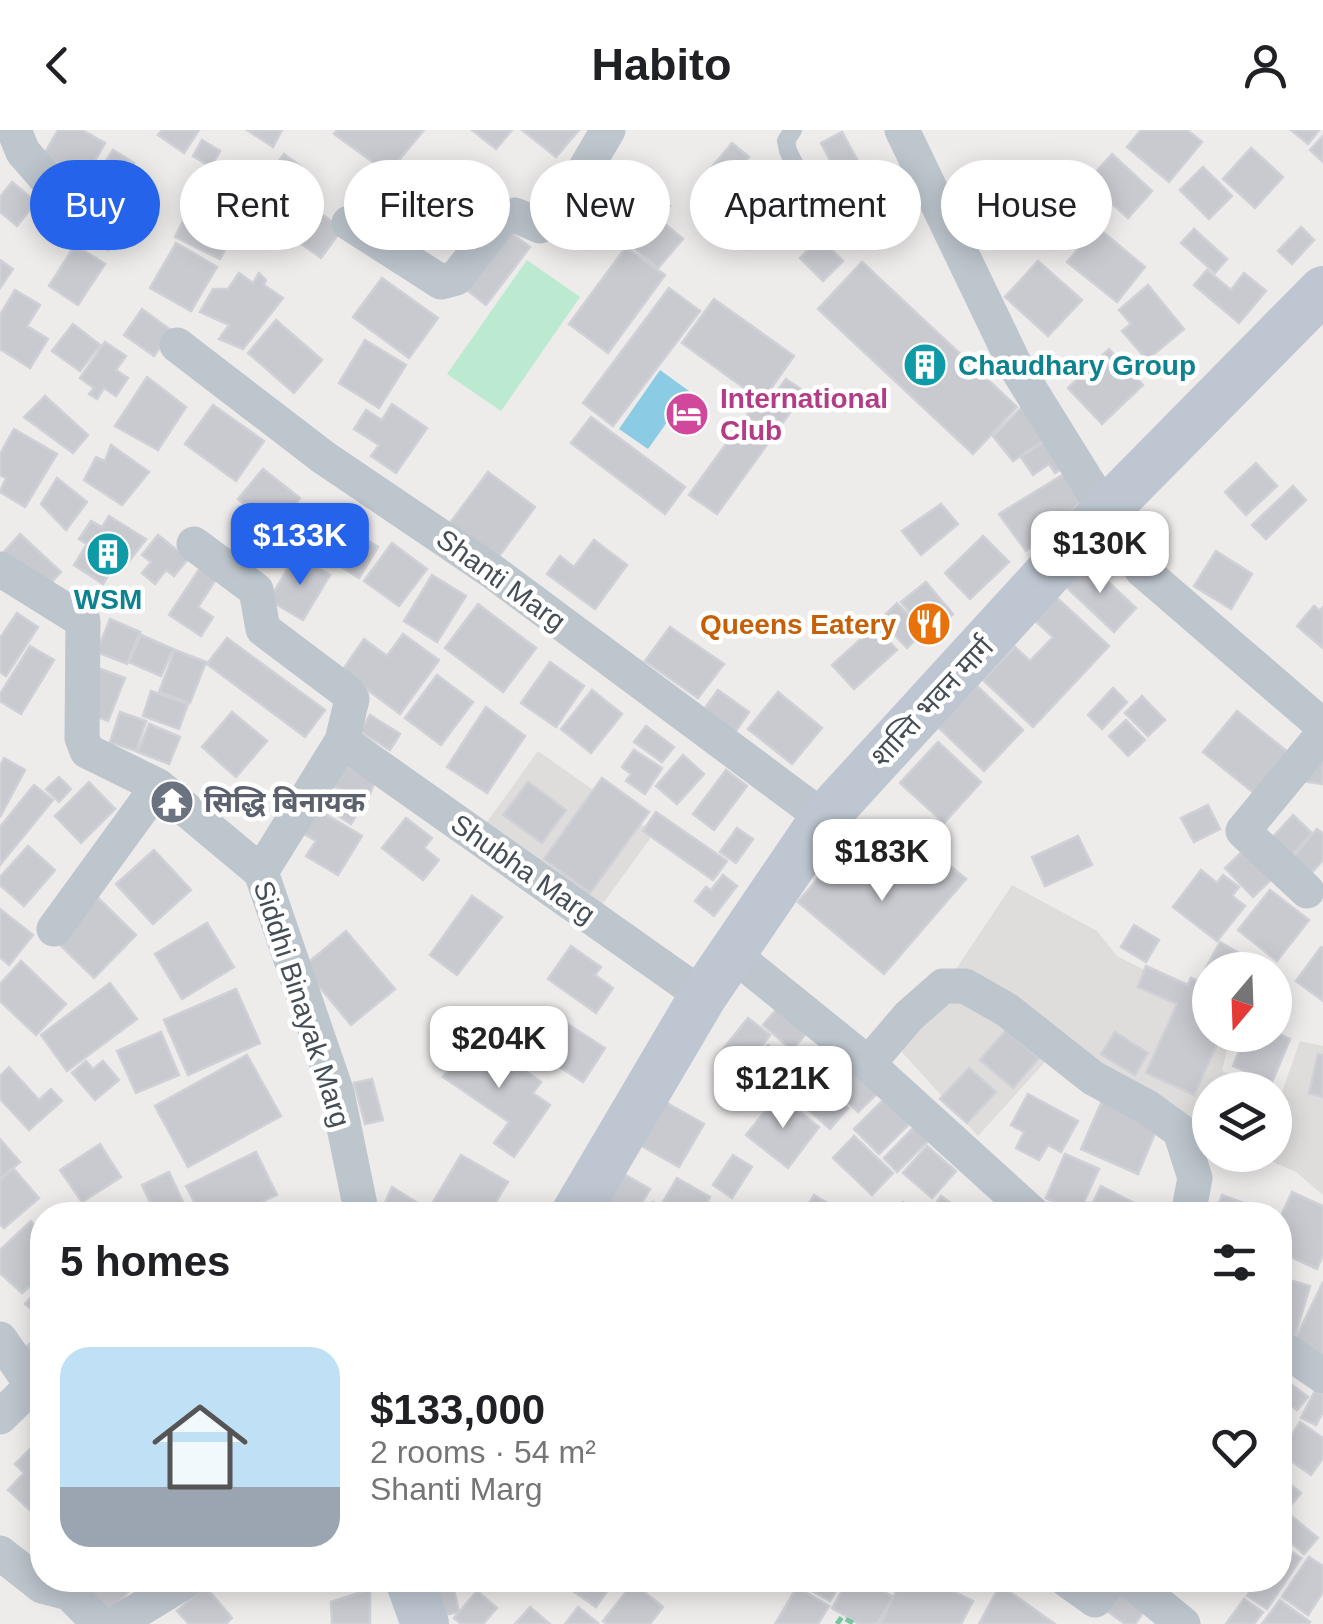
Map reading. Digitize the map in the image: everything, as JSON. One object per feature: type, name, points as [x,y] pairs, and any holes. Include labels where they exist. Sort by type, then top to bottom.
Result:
[{"type":"main road","name":"शान्ति भवन मार्ग","points":[[582,1202],[704,996],[824,818],[1106,510],[1323,290]]},
{"type":"street","points":[[14,130],[30,160]]},
{"type":"street","points":[[510,217],[540,226],[555,220],[608,130]]},
{"type":"street","points":[[902,130],[1016,368],[1142,570],[1323,730],[1243,832],[1307,891]]},
{"type":"street","points":[[391,250],[440,282],[449,282],[478,250]]},
{"type":"street","name":"Shanti Marg","points":[[178,345],[322,456],[493,572],[824,818]]},
{"type":"street","points":[[194,544],[256,590],[264,630],[348,693],[353,706],[342,741],[261,872]]},
{"type":"street","name":"Siddhi Binayak Marg","points":[[0,570],[83,621],[82,738],[88,751],[158,786],[261,872],[337,1092],[359,1202]]},
{"type":"street","name":"Shubha Marg","points":[[342,741],[704,996]]},
{"type":"street","points":[[54,929],[158,786]]},
{"type":"street","points":[[734,956],[868,1064],[1020,1202]]},
{"type":"street","points":[[868,1064],[908,1016],[943,986],[965,986],[1007,1010],[1093,1078],[1180,1130],[1195,1178],[1190,1202]]},
{"type":"street","points":[[0,1339],[25,1375],[30,1376]]},
{"type":"street","points":[[1292,1355],[1323,1376]]},
{"type":"street","points":[[0,1417],[30,1388]]},
{"type":"street","points":[[0,1553],[30,1577]]},
{"type":"street","points":[[65,1592],[100,1624]]},
{"type":"street","points":[[116,1624],[167,1592]]},
{"type":"street","points":[[1144,1592],[1184,1624]]},
{"type":"lane","points":[[793,130],[786,141],[793,160]]},
{"type":"path","points":[[837,1624],[842,1617],[854,1624]]},
{"type":"shaded area","points":[[538,751],[654,833],[599,909],[484,826]]},
{"type":"shaded area","points":[[1012,885],[1097,931],[1117,956],[1192,994],[1192,1052],[1227,1052],[1224,1072],[1192,1072],[1192,1126],[1046,1061],[978,1136],[901,1051]]},
{"type":"shaded area","points":[[1300,1041],[1323,1046],[1323,1195],[1292,1170],[1289,1072]]},
{"type":"green space","points":[[527,260],[580,297],[501,411],[447,374]]},
{"type":"water","points":[[660,370],[689,391],[648,449],[619,429]]},
{"type":"building","points":[[58,130],[82,130],[105,143],[95,160],[50,160],[43,156]]},
{"type":"building","points":[[162,130],[199,130],[184,153],[158,135]]},
{"type":"building","points":[[247,130],[282,130],[273,147]]},
{"type":"building","points":[[337,130],[424,130],[399,160],[370,160],[334,134]]},
{"type":"building","points":[[472,130],[512,130],[496,149]]},
{"type":"building","points":[[522,130],[579,130],[556,157]]},
{"type":"building","points":[[1141,130],[1187,130],[1202,142],[1169,182],[1127,147]]},
{"type":"building","points":[[1291,130],[1319,130],[1308,144]]},
{"type":"building","points":[[842,132],[857,160],[830,160],[821,143]]},
{"type":"building","points":[[1323,136],[1323,162],[1310,150]]},
{"type":"building","points":[[202,140],[220,151],[215,160],[193,156]]},
{"type":"building","points":[[732,143],[749,157],[746,160],[718,160]]},
{"type":"building","points":[[1251,148],[1283,177],[1255,208],[1223,179]]},
{"type":"building","points":[[113,150],[129,160],[107,160]]},
{"type":"building","points":[[1112,154],[1152,191],[1128,218],[1112,204],[1112,160],[1107,160]]},
{"type":"building","points":[[1203,167],[1232,196],[1209,219],[1180,190]]},
{"type":"building","points":[[12,182],[30,197],[30,210],[17,226],[0,212],[0,197]]},
{"type":"building","points":[[324,216],[342,229],[321,258],[310,250],[324,250]]},
{"type":"building","points":[[1301,227],[1314,240],[1292,264],[1278,251]]},
{"type":"building","points":[[670,228],[683,239],[658,268],[636,250],[670,250]]},
{"type":"building","points":[[1194,229],[1227,259],[1215,273],[1181,243]]},
{"type":"building","points":[[510,232],[530,247],[486,305],[463,287],[490,250],[510,250]]},
{"type":"building","points":[[1112,240],[1145,267],[1117,302],[1067,262],[1077,250],[1112,250]]},
{"type":"building","points":[[176,243],[180,250],[188,250],[217,267],[191,311],[150,288]]},
{"type":"building","points":[[72,250],[83,250],[105,264],[78,305],[49,286]]},
{"type":"building","points":[[202,250],[225,250],[220,259]]},
{"type":"building","points":[[624,250],[630,250],[665,275],[608,353],[569,324]]},
{"type":"building","points":[[808,250],[832,250],[843,261],[823,281],[800,258]]},
{"type":"building","points":[[0,260],[13,269],[0,288]]},
{"type":"building","points":[[1038,261],[1082,300],[1048,336],[1005,297]]},
{"type":"building","name":"Chaudhary Group","points":[[862,262],[1017,407],[973,454],[818,309]]},
{"type":"building","points":[[1207,270],[1231,290],[1244,273],[1266,291],[1239,323],[1194,285]]},
{"type":"building","points":[[239,273],[253,283],[259,273],[266,280],[264,285],[283,298],[243,349],[219,339],[229,325],[200,312],[213,289],[228,289]]},
{"type":"building","points":[[382,278],[438,318],[409,358],[353,317]]},
{"type":"building","points":[[1148,285],[1184,329],[1147,360],[1122,331],[1131,324],[1119,310]]},
{"type":"building","points":[[669,288],[700,311],[613,426],[583,403]]},
{"type":"building","points":[[15,290],[40,305],[27,326],[48,339],[30,368],[0,349],[0,315]]},
{"type":"building","points":[[714,299],[794,356],[762,401],[682,343]]},
{"type":"building","points":[[142,309],[172,331],[154,356],[124,335]]},
{"type":"building","points":[[276,320],[322,360],[294,393],[248,353]]},
{"type":"building","points":[[73,324],[100,345],[80,371],[52,351]]},
{"type":"building","points":[[365,340],[406,365],[379,408],[339,383]]},
{"type":"building","points":[[105,342],[126,356],[116,370],[128,378],[116,396],[104,388],[97,399],[89,394],[94,388],[80,378]]},
{"type":"building","points":[[1109,349],[1143,385],[1102,424],[1068,388]]},
{"type":"building","points":[[147,377],[186,407],[158,450],[115,426]]},
{"type":"building","points":[[786,379],[805,392],[717,514],[689,495],[753,407],[761,413]]},
{"type":"building","points":[[45,396],[88,435],[73,453],[24,417]]},
{"type":"building","points":[[392,404],[427,428],[396,473],[371,456],[379,445],[354,429],[366,410],[382,420]]},
{"type":"building","points":[[213,405],[264,441],[236,481],[185,444]]},
{"type":"building","points":[[1022,407],[1047,438],[1013,461],[993,436]]},
{"type":"building","points":[[591,417],[685,487],[665,514],[571,443]]},
{"type":"building","points":[[14,429],[57,454],[25,507],[0,492],[6,478],[0,475],[0,454]]},
{"type":"building","points":[[1048,439],[1066,466],[1055,473],[1049,464],[1033,475],[1021,457]]},
{"type":"building","points":[[111,445],[149,472],[122,505],[84,480],[96,457],[105,461]]},
{"type":"building","points":[[1256,463],[1277,486],[1246,515],[1225,492]]},
{"type":"building","points":[[263,469],[300,498],[275,529],[238,499]]},
{"type":"building","points":[[1069,471],[1085,498],[1026,551],[999,514]]},
{"type":"building","points":[[488,472],[535,507],[497,559],[450,523]]},
{"type":"building","points":[[57,478],[87,502],[66,530],[41,504]]},
{"type":"building","points":[[1293,486],[1306,500],[1266,539],[1252,525]]},
{"type":"building","points":[[941,504],[958,524],[921,555],[902,531]]},
{"type":"building","name":"WSM","points":[[109,516],[146,539],[124,568],[116,563],[103,584],[74,565],[87,544],[79,539],[91,521],[102,527]]},
{"type":"building","points":[[330,516],[378,547],[359,578],[310,547]]},
{"type":"building","points":[[20,534],[61,572],[41,593],[0,556]]},
{"type":"building","points":[[158,535],[188,559],[174,576],[166,570],[155,584],[142,573],[151,562],[142,555]]},
{"type":"building","points":[[983,536],[1009,562],[970,599],[945,573]]},
{"type":"building","points":[[594,540],[627,565],[595,609],[547,574],[560,556],[574,567]]},
{"type":"building","points":[[392,543],[427,569],[399,606],[364,581]]},
{"type":"building","points":[[1216,551],[1252,574],[1231,609],[1194,586]]},
{"type":"building","points":[[296,555],[330,575],[303,620],[269,600]]},
{"type":"building","points":[[1085,560],[1136,608],[1114,632],[1063,584]]},
{"type":"building","points":[[200,568],[216,579],[198,607],[213,617],[201,636],[169,615]]},
{"type":"building","points":[[432,575],[466,596],[437,642],[404,621]]},
{"type":"building","points":[[926,582],[953,614],[928,634],[901,602]]},
{"type":"building","points":[[1054,595],[1109,646],[1033,727],[983,680],[1015,647],[1030,661],[1053,637],[1032,618]]},
{"type":"building","points":[[897,603],[924,631],[907,648],[880,620]]},
{"type":"building","points":[[478,604],[536,648],[503,692],[445,648]]},
{"type":"building","points":[[1314,606],[1320,611],[1323,607],[1323,648],[1297,626]]},
{"type":"building","points":[[17,613],[38,627],[6,676],[0,672],[0,638]]},
{"type":"building","points":[[110,619],[140,632],[127,664],[97,652]]},
{"type":"building","points":[[875,626],[897,650],[854,689],[832,665]]},
{"type":"building","points":[[670,627],[724,664],[698,698],[645,661]]},
{"type":"building","points":[[403,634],[439,660],[400,714],[342,671],[364,639],[387,656]]},
{"type":"building","points":[[141,635],[173,649],[161,676],[129,662]]},
{"type":"building","points":[[227,638],[325,710],[305,737],[207,664]]},
{"type":"building","points":[[30,646],[54,660],[21,714],[0,701],[0,694]]},
{"type":"building","points":[[175,650],[206,662],[190,703],[159,692]]},
{"type":"building","points":[[550,662],[584,686],[556,727],[521,703]]},
{"type":"building","points":[[98,668],[125,678],[108,721],[92,715]]},
{"type":"building","points":[[437,675],[473,702],[441,745],[405,718]]},
{"type":"building","points":[[977,686],[1023,730],[984,771],[937,726]]},
{"type":"building","points":[[1113,688],[1127,702],[1102,729],[1088,715]]},
{"type":"building","points":[[592,690],[622,714],[591,753],[561,729]]},
{"type":"building","points":[[718,690],[749,712],[729,741],[697,719]]},
{"type":"building","points":[[151,691],[188,704],[179,729],[143,716]]},
{"type":"building","points":[[778,692],[822,728],[792,764],[748,729]]},
{"type":"building","points":[[1142,696],[1165,720],[1148,736],[1125,713]]},
{"type":"building","points":[[486,707],[525,736],[487,793],[447,767]]},
{"type":"building","points":[[1237,711],[1289,753],[1255,794],[1203,752]]},
{"type":"building","points":[[120,712],[146,721],[136,751],[110,742]]},
{"type":"building","points":[[232,712],[267,741],[236,777],[202,747]]},
{"type":"building","points":[[370,715],[400,734],[390,750],[360,731]]},
{"type":"building","points":[[1126,720],[1145,740],[1128,756],[1109,736]]},
{"type":"building","points":[[149,724],[180,737],[169,764],[138,752]]},
{"type":"building","points":[[646,726],[674,747],[662,762],[634,742]]},
{"type":"building","points":[[938,742],[981,782],[944,823],[900,783]]},
{"type":"building","points":[[634,750],[662,768],[645,794],[626,781],[631,774],[622,767]]},
{"type":"building","points":[[1323,754],[1323,784],[1302,781]]},
{"type":"building","points":[[683,755],[704,774],[677,804],[656,786]]},
{"type":"building","points":[[4,758],[25,770],[0,817],[0,766]]},
{"type":"building","points":[[340,763],[376,779],[367,801],[330,785]]},
{"type":"building","points":[[726,770],[747,786],[714,830],[693,814]]},
{"type":"building","points":[[59,777],[71,789],[59,802],[46,789]]},
{"type":"building","points":[[602,778],[649,812],[590,893],[544,859]]},
{"type":"building","points":[[89,782],[115,809],[81,843],[55,816]]},
{"type":"building","points":[[528,782],[566,810],[542,843],[503,815]]},
{"type":"building","points":[[34,785],[53,800],[0,865],[0,827]]},
{"type":"building","points":[[331,790],[360,809],[351,824],[321,805]]},
{"type":"building","points":[[1208,805],[1220,829],[1194,842],[1181,818]]},
{"type":"building","points":[[315,808],[362,836],[338,875],[306,856],[316,841],[301,832]]},
{"type":"building","points":[[656,812],[727,861],[713,880],[643,831]]},
{"type":"building","points":[[1293,815],[1312,833],[1289,858],[1270,840]]},
{"type":"building","points":[[406,818],[432,838],[424,848],[439,860],[423,880],[382,848]]},
{"type":"building","points":[[737,828],[753,839],[736,863],[720,852]]},
{"type":"building","points":[[1317,829],[1323,834],[1323,860],[1309,876],[1291,860]]},
{"type":"building","points":[[1078,836],[1092,865],[1045,886],[1032,857]]},
{"type":"building","points":[[28,846],[55,870],[24,906],[0,885],[0,877]]},
{"type":"building","points":[[1247,847],[1275,876],[1253,897],[1225,868]]},
{"type":"building","points":[[929,848],[966,879],[884,974],[798,902],[835,858],[857,877],[878,852],[906,875]]},
{"type":"building","points":[[154,850],[191,890],[153,924],[116,884]]},
{"type":"building","points":[[1201,870],[1217,883],[1223,875],[1239,887],[1232,896],[1245,906],[1217,941],[1173,907]]},
{"type":"building","points":[[723,875],[737,886],[714,916],[695,901]]},
{"type":"building","points":[[1270,890],[1309,920],[1284,952],[1266,952],[1238,930]]},
{"type":"building","points":[[472,896],[502,917],[457,975],[430,955]]},
{"type":"building","points":[[98,898],[136,935],[94,978],[55,940]]},
{"type":"building","points":[[0,909],[33,935],[9,965],[0,957]]},
{"type":"building","points":[[207,923],[234,967],[182,999],[155,954]]},
{"type":"building","points":[[1134,925],[1159,940],[1146,962],[1121,947]]},
{"type":"building","points":[[346,931],[395,989],[351,1025],[303,967]]},
{"type":"building","points":[[1220,942],[1238,952],[1215,952]]},
{"type":"building","points":[[571,946],[601,967],[595,975],[613,988],[596,1013],[548,979]]},
{"type":"building","points":[[1323,948],[1323,1001],[1296,981]]},
{"type":"building","points":[[21,961],[66,1004],[36,1035],[0,1001],[0,984]]},
{"type":"building","points":[[1146,966],[1188,985],[1192,978],[1192,1052],[1213,1052],[1204,1072],[1192,1072],[1192,1094],[1146,1073],[1177,1004],[1138,987]]},
{"type":"building","points":[[110,983],[137,1019],[67,1071],[41,1035]]},
{"type":"building","points":[[236,989],[260,1043],[188,1075],[164,1020]]},
{"type":"building","points":[[782,1003],[811,1028],[792,1050],[763,1025]]},
{"type":"building","points":[[552,1014],[605,1048],[583,1082],[530,1048]]},
{"type":"building","points":[[748,1018],[770,1035],[756,1054],[748,1048],[732,1067],[718,1055]]},
{"type":"building","points":[[1006,1030],[1039,1058],[1013,1088],[980,1060]]},
{"type":"building","points":[[161,1032],[179,1075],[136,1093],[117,1051]]},
{"type":"building","points":[[1115,1032],[1148,1053],[1135,1075],[1101,1054]]},
{"type":"building","points":[[473,1034],[541,1082],[533,1093],[550,1105],[514,1157],[494,1143],[509,1122],[443,1077]]},
{"type":"building","points":[[768,1045],[778,1054],[748,1088],[730,1071],[746,1053],[753,1060]]},
{"type":"building","points":[[1239,1052],[1285,1052],[1276,1072],[1248,1072],[1233,1066]]},
{"type":"building","points":[[1318,1054],[1323,1055],[1323,1097],[1309,1093]]},
{"type":"building","points":[[247,1055],[281,1116],[188,1167],[155,1106]]},
{"type":"building","points":[[86,1061],[93,1069],[103,1061],[119,1080],[95,1100],[72,1073]]},
{"type":"building","points":[[853,1062],[881,1090],[858,1112],[830,1084]]},
{"type":"building","points":[[801,1066],[848,1108],[830,1129],[782,1086]]},
{"type":"building","points":[[9,1067],[39,1100],[51,1089],[62,1101],[29,1130],[0,1099],[0,1076]]},
{"type":"building","points":[[969,1068],[996,1092],[967,1123],[940,1099]]},
{"type":"building","points":[[372,1079],[383,1120],[365,1124],[354,1083]]},
{"type":"building","points":[[1028,1094],[1078,1121],[1061,1152],[1048,1145],[1039,1160],[1016,1148],[1024,1132],[1011,1125]]},
{"type":"building","points":[[778,1095],[819,1127],[788,1168],[746,1135]]},
{"type":"building","points":[[887,1096],[912,1121],[879,1154],[854,1129]]},
{"type":"building","points":[[658,1098],[704,1124],[679,1167],[633,1141]]},
{"type":"building","points":[[1102,1101],[1158,1126],[1138,1174],[1081,1149]]},
{"type":"building","points":[[916,1125],[930,1139],[897,1172],[884,1158]]},
{"type":"building","points":[[854,1136],[893,1173],[872,1195],[833,1158]]},
{"type":"building","points":[[0,1139],[20,1162],[0,1179]]},
{"type":"building","points":[[100,1144],[121,1177],[82,1202],[60,1170]]},
{"type":"building","points":[[927,1146],[956,1171],[932,1198],[903,1173]]},
{"type":"building","points":[[256,1152],[277,1195],[262,1202],[194,1202],[186,1186]]},
{"type":"building","points":[[1065,1154],[1099,1169],[1084,1202],[1055,1202],[1046,1198]]},
{"type":"building","points":[[461,1155],[508,1182],[496,1202],[433,1202]]},
{"type":"building","points":[[733,1155],[752,1167],[732,1198],[713,1185]]},
{"type":"building","points":[[13,1168],[39,1198],[4,1228],[0,1224],[0,1181]]},
{"type":"building","points":[[615,1169],[650,1189],[642,1202],[604,1202]]},
{"type":"building","points":[[169,1172],[183,1202],[150,1202],[142,1185]]},
{"type":"building","points":[[677,1178],[710,1197],[707,1202],[663,1202]]},
{"type":"building","points":[[1101,1186],[1132,1202],[1093,1202]]},
{"type":"building","points":[[392,1187],[416,1202],[386,1202]]},
{"type":"building","points":[[1292,1192],[1323,1206],[1323,1255],[1317,1269],[1292,1258],[1292,1202],[1287,1202]]},
{"type":"building","points":[[1222,1195],[1241,1202],[1220,1202]]},
{"type":"building","points":[[30,1222],[30,1286],[22,1293],[0,1273],[0,1250]]},
{"type":"building","points":[[1292,1281],[1310,1286],[1292,1338]]},
{"type":"building","points":[[1323,1282],[1323,1362],[1293,1344]]},
{"type":"building","points":[[30,1343],[30,1360],[22,1351]]},
{"type":"building","points":[[1292,1385],[1308,1397],[1297,1410],[1292,1406]]},
{"type":"building","points":[[1315,1391],[1323,1395],[1323,1412],[1316,1425],[1301,1418]]},
{"type":"building","points":[[1300,1422],[1323,1438],[1323,1458],[1311,1475],[1292,1462],[1292,1434]]},
{"type":"building","points":[[30,1449],[30,1510],[8,1490],[24,1473],[15,1464]]},
{"type":"building","points":[[1292,1486],[1301,1493],[1292,1504]]},
{"type":"building","points":[[1292,1516],[1318,1538],[1304,1554],[1292,1544]]},
{"type":"building","points":[[1292,1552],[1301,1558],[1292,1572]]},
{"type":"building","points":[[1309,1557],[1323,1566],[1323,1592],[1308,1615],[1282,1597],[1292,1592],[1292,1582]]},
{"type":"building","points":[[70,1592],[128,1592],[100,1622]]},
{"type":"building","points":[[198,1592],[210,1592],[232,1618],[226,1624],[189,1624],[177,1611]]},
{"type":"building","points":[[370,1592],[370,1624],[332,1624],[331,1602]]},
{"type":"building","points":[[431,1592],[455,1592],[459,1612],[434,1617]]},
{"type":"building","points":[[476,1592],[497,1608],[483,1624],[461,1624],[454,1618]]},
{"type":"building","points":[[574,1592],[607,1592],[596,1607]]},
{"type":"building","points":[[626,1592],[644,1592],[663,1607],[650,1624],[603,1621]]},
{"type":"building","points":[[794,1592],[805,1592],[829,1606],[818,1624],[775,1624]]},
{"type":"building","points":[[814,1592],[835,1592],[830,1601]]},
{"type":"building","points":[[842,1592],[885,1592],[893,1597],[877,1624],[859,1624],[832,1608]]},
{"type":"building","points":[[896,1592],[955,1592],[973,1601],[961,1624],[880,1624]]},
{"type":"building","points":[[996,1592],[1010,1592],[1055,1624],[979,1624]]},
{"type":"building","points":[[1114,1592],[1135,1592],[1150,1603],[1135,1624],[1125,1624],[1103,1608]]},
{"type":"building","points":[[1250,1592],[1278,1592],[1267,1609],[1247,1596]]},
{"type":"building","points":[[1244,1599],[1263,1612],[1254,1624],[1226,1624]]},
{"type":"building","points":[[1280,1600],[1310,1622],[1309,1624],[1262,1624]]},
{"type":"building","points":[[530,1607],[550,1624],[515,1624]]},
{"type":"building","points":[[578,1607],[598,1623],[565,1624]]},
{"type":"place","name":"Chaudhary Group","points":[[925,365]]},
{"type":"place","name":"International Club","points":[[687,414]]},
{"type":"place","name":"WSM","points":[[108,554]]},
{"type":"place","name":"Queens Eatery","points":[[929,624]]},
{"type":"place","name":"सिद्धि बिनायक","points":[[172,802]]}]
